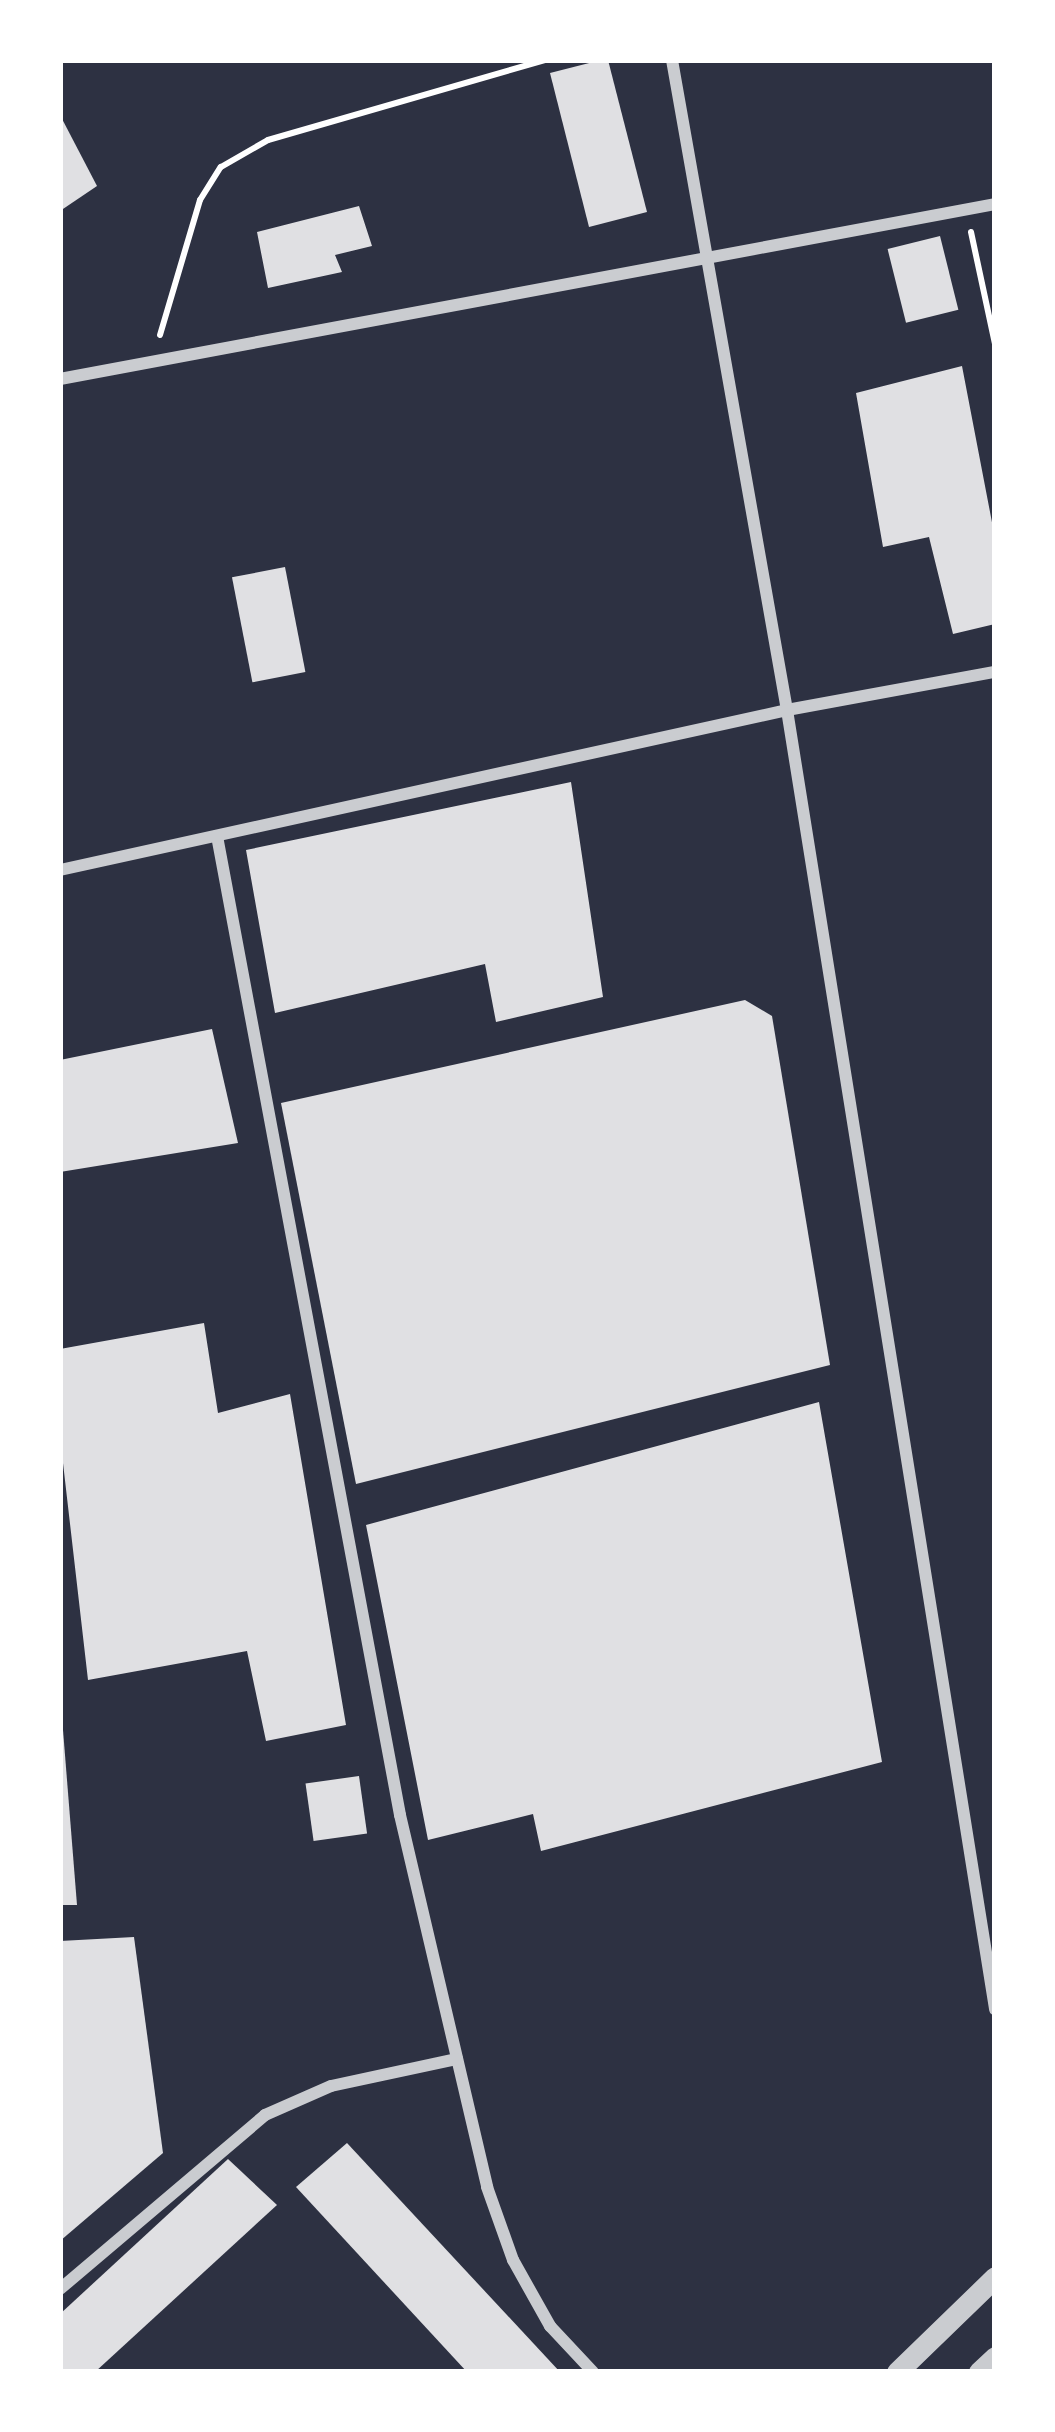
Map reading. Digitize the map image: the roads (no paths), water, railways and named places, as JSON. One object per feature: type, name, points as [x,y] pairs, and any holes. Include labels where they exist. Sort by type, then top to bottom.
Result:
[{"type":"street","points":[[672,60],[703,265],[787,710],[995,2008]]},
{"type":"street","points":[[60,379],[703,265],[995,204]]},
{"type":"street","points":[[60,870],[787,710],[995,672]]},
{"type":"street","points":[[218,836],[400,1815],[458,2059],[513,2260],[550,2326],[592,2372]]},
{"type":"street","points":[[60,2289],[265,2115],[331,2086],[458,2059]]},
{"type":"street","points":[[897,2372],[995,2277]]},
{"type":"street","points":[[979,2372],[995,2357]]}]
